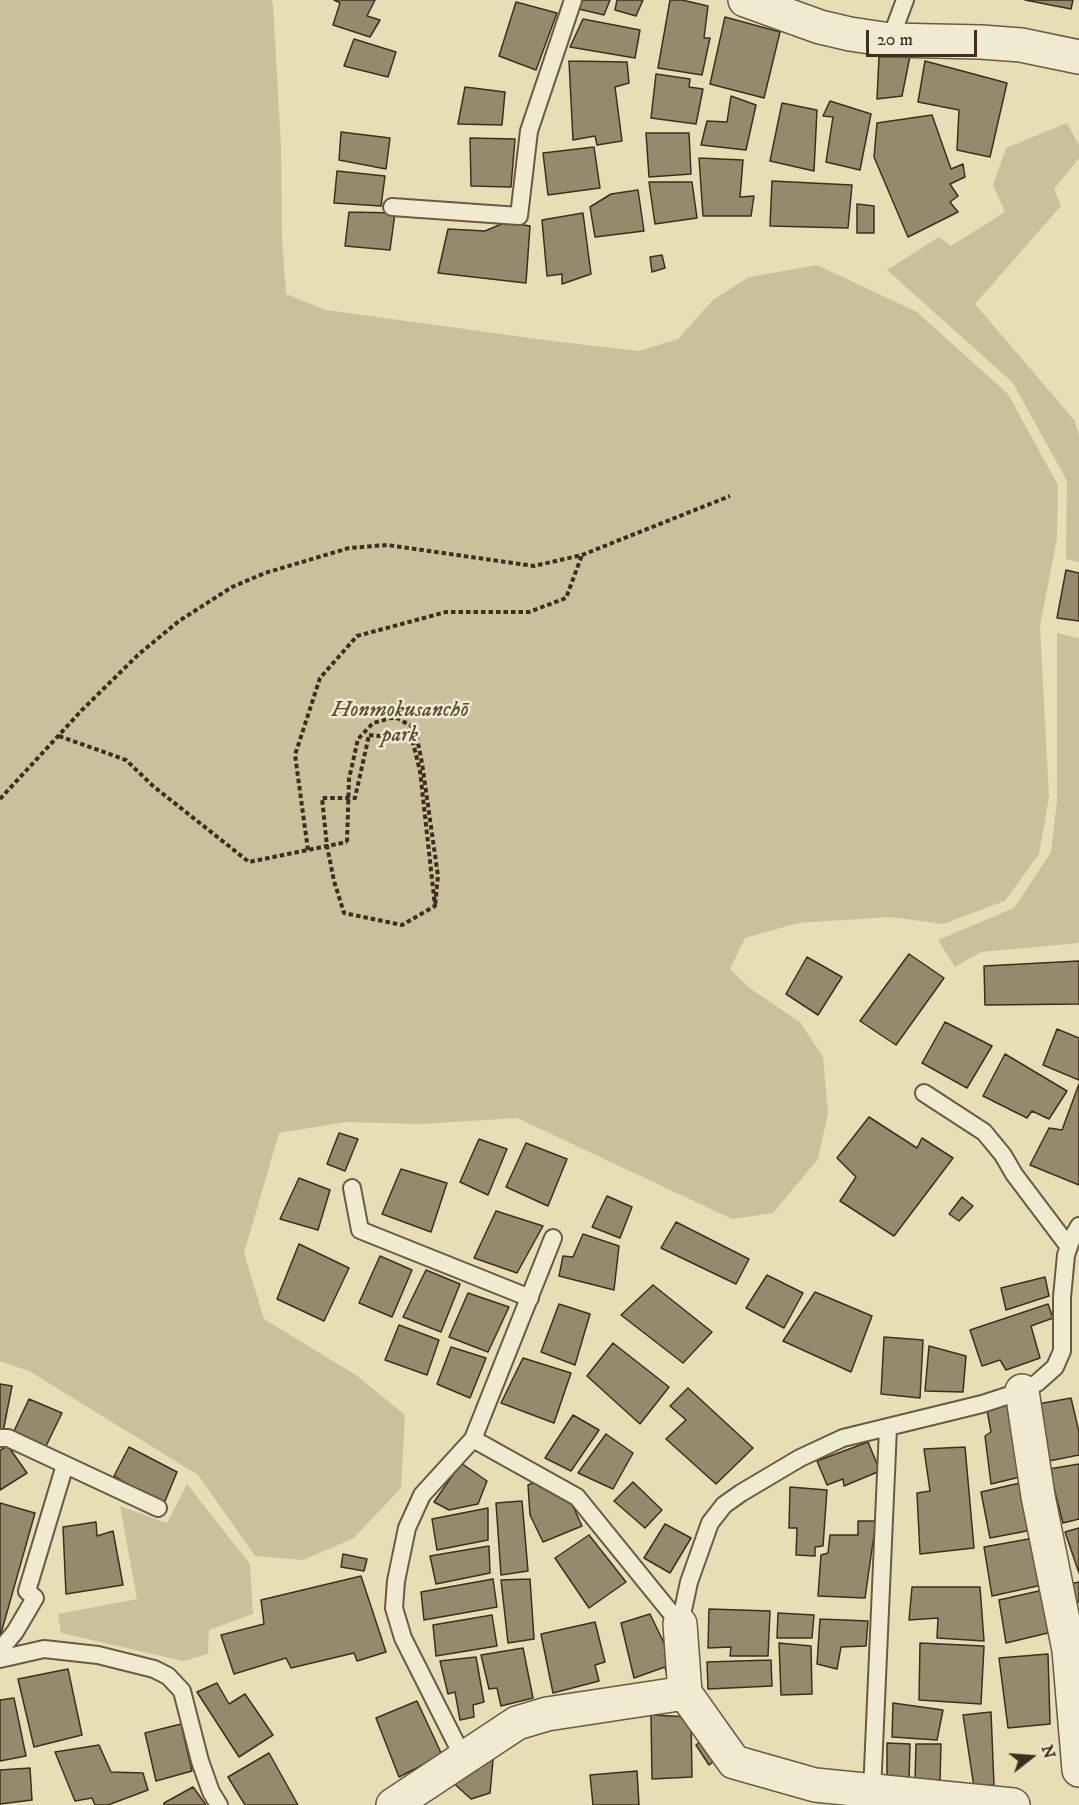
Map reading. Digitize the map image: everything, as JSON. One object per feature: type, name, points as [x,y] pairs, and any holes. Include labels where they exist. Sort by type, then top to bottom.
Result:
[{"type":"street","points":[[746,0],[820,27],[850,34],[890,40],[1021,45],[1079,57]]},
{"type":"street","points":[[1022,1391],[1038,1496],[1069,1650],[1079,1770]]},
{"type":"street","points":[[680,1624],[685,1693],[734,1762],[815,1785],[944,1802],[1013,1805]]},
{"type":"street","points":[[393,1805],[517,1723],[547,1714],[685,1693]]},
{"type":"lane","points":[[392,207],[519,216],[529,131],[573,0]]},
{"type":"lane","points":[[890,40],[905,0]]},
{"type":"lane","points":[[924,1093],[984,1132],[1069,1247]]},
{"type":"lane","points":[[352,1188],[360,1230],[530,1298]]},
{"type":"lane","points":[[680,1624],[689,1582],[702,1541],[710,1523],[724,1505],[800,1458],[843,1438],[1022,1391],[1037,1383],[1055,1368],[1062,1351],[1062,1297],[1066,1255],[1079,1226]]},
{"type":"lane","points":[[464,1759],[403,1638],[394,1608],[396,1581],[407,1527],[422,1495],[473,1439],[553,1238]]},
{"type":"lane","points":[[872,1792],[888,1428]]},
{"type":"lane","points":[[0,1438],[8,1438],[158,1508]]},
{"type":"lane","points":[[473,1439],[577,1497],[680,1624]]},
{"type":"lane","points":[[0,1650],[15,1632],[35,1598],[27,1591],[65,1465]]},
{"type":"lane","points":[[0,1659],[44,1648],[98,1655],[154,1669],[168,1676],[182,1691],[200,1761],[211,1792],[219,1805]]},
{"type":"path","points":[[0,799],[139,654],[179,621],[232,587],[265,573],[349,548],[387,545],[534,566],[582,555],[730,496]]},
{"type":"path","points":[[308,850],[296,755],[320,678],[357,636],[446,612],[529,612],[566,598],[582,555]]},
{"type":"path","points":[[59,736],[126,760],[153,786],[249,862],[347,842],[349,779],[358,739],[373,723],[396,717],[415,728],[421,754],[438,876],[435,906]]},
{"type":"path","points":[[369,735],[412,739],[420,771],[435,906],[402,925],[344,912],[334,881],[327,846],[322,798],[355,798],[369,735]]},
{"type":"green space","name":"Honmokusanchō park","points":[[0,0],[271,0],[281,147],[282,238],[286,294],[326,310],[639,351],[678,339],[713,300],[749,277],[817,265],[917,312],[1008,394],[1058,485],[1057,538],[1040,626],[1049,797],[1039,854],[1005,901],[943,924],[890,917],[798,923],[745,938],[730,969],[748,987],[800,1022],[823,1057],[828,1113],[818,1159],[773,1213],[732,1219],[517,1118],[422,1124],[346,1122],[279,1133],[244,1253],[264,1319],[356,1375],[405,1415],[401,1488],[354,1538],[303,1560],[255,1556],[198,1475],[29,1371],[0,1361]]},
{"type":"green space","points":[[1067,123],[1079,145],[1079,158],[1054,189],[1061,206],[975,304],[1075,421],[1079,436],[1079,562],[1066,559],[1067,481],[1013,383],[887,270],[939,237],[951,246],[1005,212],[993,185],[1006,148]]},
{"type":"green space","points":[[1057,633],[1079,638],[1079,943],[981,952],[955,967],[938,940],[1014,908],[1051,852],[1057,800]]},
{"type":"green space","points":[[187,1484],[250,1564],[253,1614],[209,1630],[208,1654],[183,1661],[61,1633],[58,1614],[137,1599],[120,1506],[167,1523]]},
{"type":"building","points":[[334,0],[375,0],[367,16],[380,20],[370,37],[333,25],[340,3]]},
{"type":"building","points":[[582,0],[610,0],[604,15],[579,9]]},
{"type":"building","points":[[617,0],[643,0],[636,16],[615,10]]},
{"type":"building","points":[[670,0],[682,0],[708,6],[704,38],[710,38],[702,75],[658,68]]},
{"type":"building","points":[[1025,0],[1073,0],[1071,9]]},
{"type":"building","points":[[516,2],[557,13],[536,70],[499,56]]},
{"type":"building","points":[[725,17],[780,32],[764,98],[710,84]]},
{"type":"building","points":[[583,19],[640,30],[635,58],[570,47]]},
{"type":"building","points":[[354,39],[396,52],[388,77],[344,66]]},
{"type":"building","points":[[910,56],[902,96],[877,99],[879,57]]},
{"type":"building","points":[[569,61],[627,62],[629,83],[615,87],[622,141],[597,145],[595,136],[573,140]]},
{"type":"building","points":[[925,61],[1007,83],[990,157],[957,150],[959,110],[918,102]]},
{"type":"building","points":[[656,74],[690,79],[689,87],[703,89],[696,124],[651,118]]},
{"type":"building","points":[[465,87],[505,92],[502,125],[458,124]]},
{"type":"building","points":[[731,96],[756,105],[746,150],[701,145],[707,121],[727,122]]},
{"type":"building","points":[[830,101],[871,114],[860,170],[826,162],[833,117],[823,116]]},
{"type":"building","points":[[782,103],[817,110],[814,171],[770,161]]},
{"type":"building","points":[[932,115],[951,169],[963,164],[965,177],[950,184],[958,196],[950,202],[958,212],[908,237],[874,157],[877,123]]},
{"type":"building","points":[[341,132],[390,138],[386,169],[339,160]]},
{"type":"building","points":[[646,133],[689,133],[691,174],[649,177]]},
{"type":"building","points":[[470,138],[515,139],[511,187],[471,186]]},
{"type":"building","points":[[594,147],[600,188],[548,195],[543,153]]},
{"type":"building","points":[[699,158],[743,160],[740,197],[754,196],[751,216],[703,216]]},
{"type":"building","points":[[337,171],[385,176],[381,206],[334,203]]},
{"type":"building","points":[[772,181],[852,185],[848,228],[770,226]]},
{"type":"building","points":[[649,182],[692,182],[697,218],[655,224]]},
{"type":"building","points":[[638,190],[644,231],[595,237],[590,207],[611,194]]},
{"type":"building","points":[[857,204],[874,206],[874,233],[857,233]]},
{"type":"building","points":[[349,212],[395,213],[390,250],[345,246]]},
{"type":"building","points":[[583,213],[591,274],[562,284],[562,274],[547,276],[542,220]]},
{"type":"building","points":[[506,222],[530,226],[526,283],[438,273],[448,229],[485,231]]},
{"type":"building","points":[[662,255],[665,268],[652,272],[650,257]]},
{"type":"building","points":[[1066,570],[1079,573],[1079,621],[1057,618]]},
{"type":"building","points":[[909,954],[944,978],[896,1045],[860,1021]]},
{"type":"building","points":[[807,957],[842,977],[818,1015],[786,994]]},
{"type":"building","points":[[1079,961],[1079,1004],[985,1005],[984,966]]},
{"type":"building","points":[[945,1022],[992,1046],[967,1088],[922,1063]]},
{"type":"building","points":[[1057,1029],[1079,1038],[1079,1080],[1043,1065]]},
{"type":"building","points":[[1005,1054],[1067,1091],[1049,1119],[1032,1111],[1027,1118],[983,1096]]},
{"type":"building","points":[[1079,1084],[1079,1185],[1030,1165],[1049,1128],[1062,1130]]},
{"type":"building","points":[[869,1117],[917,1148],[922,1138],[953,1158],[894,1236],[840,1201],[856,1177],[837,1158]]},
{"type":"building","points":[[339,1133],[358,1139],[345,1171],[327,1164]]},
{"type":"building","points":[[479,1139],[507,1149],[488,1195],[460,1182]]},
{"type":"building","points":[[526,1143],[567,1159],[548,1206],[506,1187]]},
{"type":"building","points":[[401,1169],[447,1183],[431,1232],[382,1214]]},
{"type":"building","points":[[299,1178],[330,1190],[318,1230],[280,1219]]},
{"type":"building","points":[[607,1196],[632,1207],[620,1238],[592,1227]]},
{"type":"building","points":[[962,1197],[973,1206],[959,1221],[949,1214]]},
{"type":"building","points":[[496,1211],[543,1226],[517,1273],[474,1258]]},
{"type":"building","points":[[676,1222],[749,1259],[736,1284],[661,1248]]},
{"type":"building","points":[[583,1234],[619,1246],[614,1290],[559,1276],[563,1256],[573,1257]]},
{"type":"building","points":[[299,1244],[349,1268],[324,1321],[277,1299]]},
{"type":"building","points":[[380,1256],[412,1270],[392,1317],[359,1303]]},
{"type":"building","points":[[426,1270],[460,1284],[441,1332],[403,1317]]},
{"type":"building","points":[[767,1275],[803,1293],[784,1328],[746,1308]]},
{"type":"building","points":[[1045,1277],[1049,1296],[1006,1310],[1001,1288]]},
{"type":"building","points":[[653,1285],[712,1332],[683,1363],[621,1315]]},
{"type":"building","points":[[815,1292],[872,1316],[851,1372],[783,1341]]},
{"type":"building","points":[[468,1293],[509,1307],[488,1352],[449,1337]]},
{"type":"building","points":[[559,1304],[590,1314],[575,1365],[541,1352]]},
{"type":"building","points":[[1048,1304],[1053,1318],[1031,1326],[1040,1358],[1006,1370],[1000,1360],[982,1366],[970,1330]]},
{"type":"building","points":[[399,1325],[439,1340],[427,1375],[385,1360]]},
{"type":"building","points":[[884,1337],[923,1340],[920,1398],[881,1394]]},
{"type":"building","points":[[613,1343],[669,1387],[640,1424],[587,1376]]},
{"type":"building","points":[[929,1346],[966,1356],[963,1392],[925,1391]]},
{"type":"building","points":[[451,1347],[486,1358],[470,1398],[437,1384]]},
{"type":"building","points":[[523,1358],[571,1373],[554,1423],[501,1403]]},
{"type":"building","points":[[0,1384],[12,1386],[3,1432],[0,1432]]},
{"type":"building","points":[[688,1388],[753,1448],[716,1484],[666,1439],[686,1420],[670,1406]]},
{"type":"building","points":[[1071,1398],[1079,1432],[1079,1455],[1049,1461],[1038,1404]]},
{"type":"building","points":[[29,1399],[62,1413],[45,1448],[14,1431]]},
{"type":"building","points":[[1010,1404],[1023,1454],[1015,1457],[1020,1477],[991,1484],[985,1436],[991,1432],[987,1410]]},
{"type":"building","points":[[573,1415],[599,1430],[571,1471],[545,1458]]},
{"type":"building","points":[[606,1434],[633,1453],[613,1489],[578,1473]]},
{"type":"building","points":[[868,1442],[880,1471],[844,1486],[843,1479],[827,1485],[817,1461]]},
{"type":"building","points":[[8,1446],[27,1473],[0,1490],[0,1450]]},
{"type":"building","points":[[129,1447],[177,1472],[163,1506],[114,1476]]},
{"type":"building","points":[[965,1447],[974,1548],[920,1554],[917,1493],[930,1491],[924,1449]]},
{"type":"building","points":[[461,1463],[487,1481],[478,1504],[449,1510],[434,1502]]},
{"type":"building","points":[[1079,1464],[1079,1519],[1063,1523],[1049,1469]]},
{"type":"building","points":[[538,1481],[572,1504],[582,1526],[543,1542],[530,1515],[528,1485]]},
{"type":"building","points":[[633,1482],[662,1510],[645,1528],[614,1501]]},
{"type":"building","points":[[1024,1482],[1032,1530],[990,1538],[981,1492]]},
{"type":"building","points":[[790,1487],[827,1490],[823,1546],[815,1547],[815,1556],[796,1555],[797,1528],[789,1528]]},
{"type":"building","points":[[522,1501],[528,1571],[501,1575],[496,1503]]},
{"type":"building","points":[[0,1503],[35,1513],[0,1637]]},
{"type":"building","points":[[488,1508],[488,1540],[437,1550],[432,1519]]},
{"type":"building","points":[[858,1521],[876,1521],[865,1598],[818,1596],[821,1555],[828,1553],[830,1535],[858,1535]]},
{"type":"building","points":[[96,1522],[97,1536],[113,1531],[123,1585],[66,1594],[63,1527]]},
{"type":"building","points":[[665,1524],[691,1538],[670,1573],[644,1558]]},
{"type":"building","points":[[1079,1528],[1079,1573],[1065,1532]]},
{"type":"building","points":[[589,1535],[626,1582],[589,1608],[555,1558]]},
{"type":"building","points":[[1034,1538],[1042,1585],[992,1596],[984,1547]]},
{"type":"building","points":[[489,1546],[490,1573],[436,1584],[430,1556]]},
{"type":"building","points":[[343,1554],[367,1559],[364,1571],[341,1567]]},
{"type":"building","points":[[361,1576],[386,1652],[357,1661],[354,1653],[291,1668],[286,1658],[234,1674],[221,1635],[264,1624],[261,1600]]},
{"type":"building","points":[[493,1579],[497,1607],[424,1620],[421,1592]]},
{"type":"building","points":[[530,1579],[534,1639],[508,1643],[501,1580]]},
{"type":"building","points":[[1079,1582],[1079,1602],[1074,1603],[1070,1584]]},
{"type":"building","points":[[912,1587],[980,1587],[984,1641],[937,1638],[938,1618],[909,1620]]},
{"type":"building","points":[[1043,1590],[1052,1632],[1006,1643],[999,1600]]},
{"type":"building","points":[[709,1609],[770,1611],[768,1656],[730,1656],[731,1647],[708,1648]]},
{"type":"building","points":[[778,1613],[814,1615],[812,1638],[777,1638]]},
{"type":"building","points":[[650,1614],[678,1672],[667,1676],[665,1667],[634,1678],[621,1623]]},
{"type":"building","points":[[492,1615],[497,1646],[436,1656],[433,1625]]},
{"type":"building","points":[[820,1619],[868,1621],[866,1646],[841,1647],[837,1669],[817,1664]]},
{"type":"building","points":[[595,1622],[605,1662],[595,1665],[599,1681],[553,1693],[541,1634]]},
{"type":"building","points":[[779,1643],[811,1646],[812,1694],[781,1695]]},
{"type":"building","points":[[920,1643],[984,1646],[981,1704],[919,1700]]},
{"type":"building","points":[[523,1648],[533,1698],[501,1706],[497,1688],[489,1689],[481,1655]]},
{"type":"building","points":[[1048,1654],[1050,1724],[1008,1728],[999,1658]]},
{"type":"building","points":[[476,1657],[484,1702],[473,1705],[474,1717],[460,1720],[455,1692],[448,1694],[440,1661]]},
{"type":"building","points":[[771,1660],[772,1686],[708,1689],[707,1662]]},
{"type":"building","points":[[68,1669],[82,1735],[34,1747],[18,1679]]},
{"type":"building","points":[[217,1683],[229,1704],[245,1694],[273,1735],[239,1757],[197,1692]]},
{"type":"building","points":[[14,1698],[26,1756],[0,1761],[0,1700]]},
{"type":"building","points":[[417,1701],[442,1755],[399,1777],[376,1718]]},
{"type":"building","points":[[893,1703],[943,1710],[937,1740],[892,1737]]},
{"type":"building","points":[[991,1712],[994,1785],[974,1787],[963,1715]]},
{"type":"building","points":[[651,1715],[691,1717],[692,1777],[652,1779]]},
{"type":"building","points":[[181,1724],[192,1771],[156,1781],[145,1733]]},
{"type":"building","points":[[705,1738],[722,1755],[709,1765],[696,1745]]},
{"type":"building","points":[[887,1743],[910,1744],[909,1781],[887,1778]]},
{"type":"building","points":[[916,1744],[941,1744],[940,1780],[915,1780]]},
{"type":"building","points":[[99,1745],[111,1772],[143,1773],[148,1790],[108,1805],[95,1805],[92,1798],[75,1801],[55,1752]]},
{"type":"building","points":[[494,1749],[490,1793],[471,1799],[449,1779]]},
{"type":"building","points":[[269,1753],[298,1805],[245,1805],[228,1777]]},
{"type":"building","points":[[30,1768],[32,1800],[0,1804],[0,1770]]},
{"type":"building","points":[[637,1771],[639,1805],[593,1805],[590,1775]]},
{"type":"building","points":[[193,1787],[206,1805],[164,1805],[164,1803]]}]
